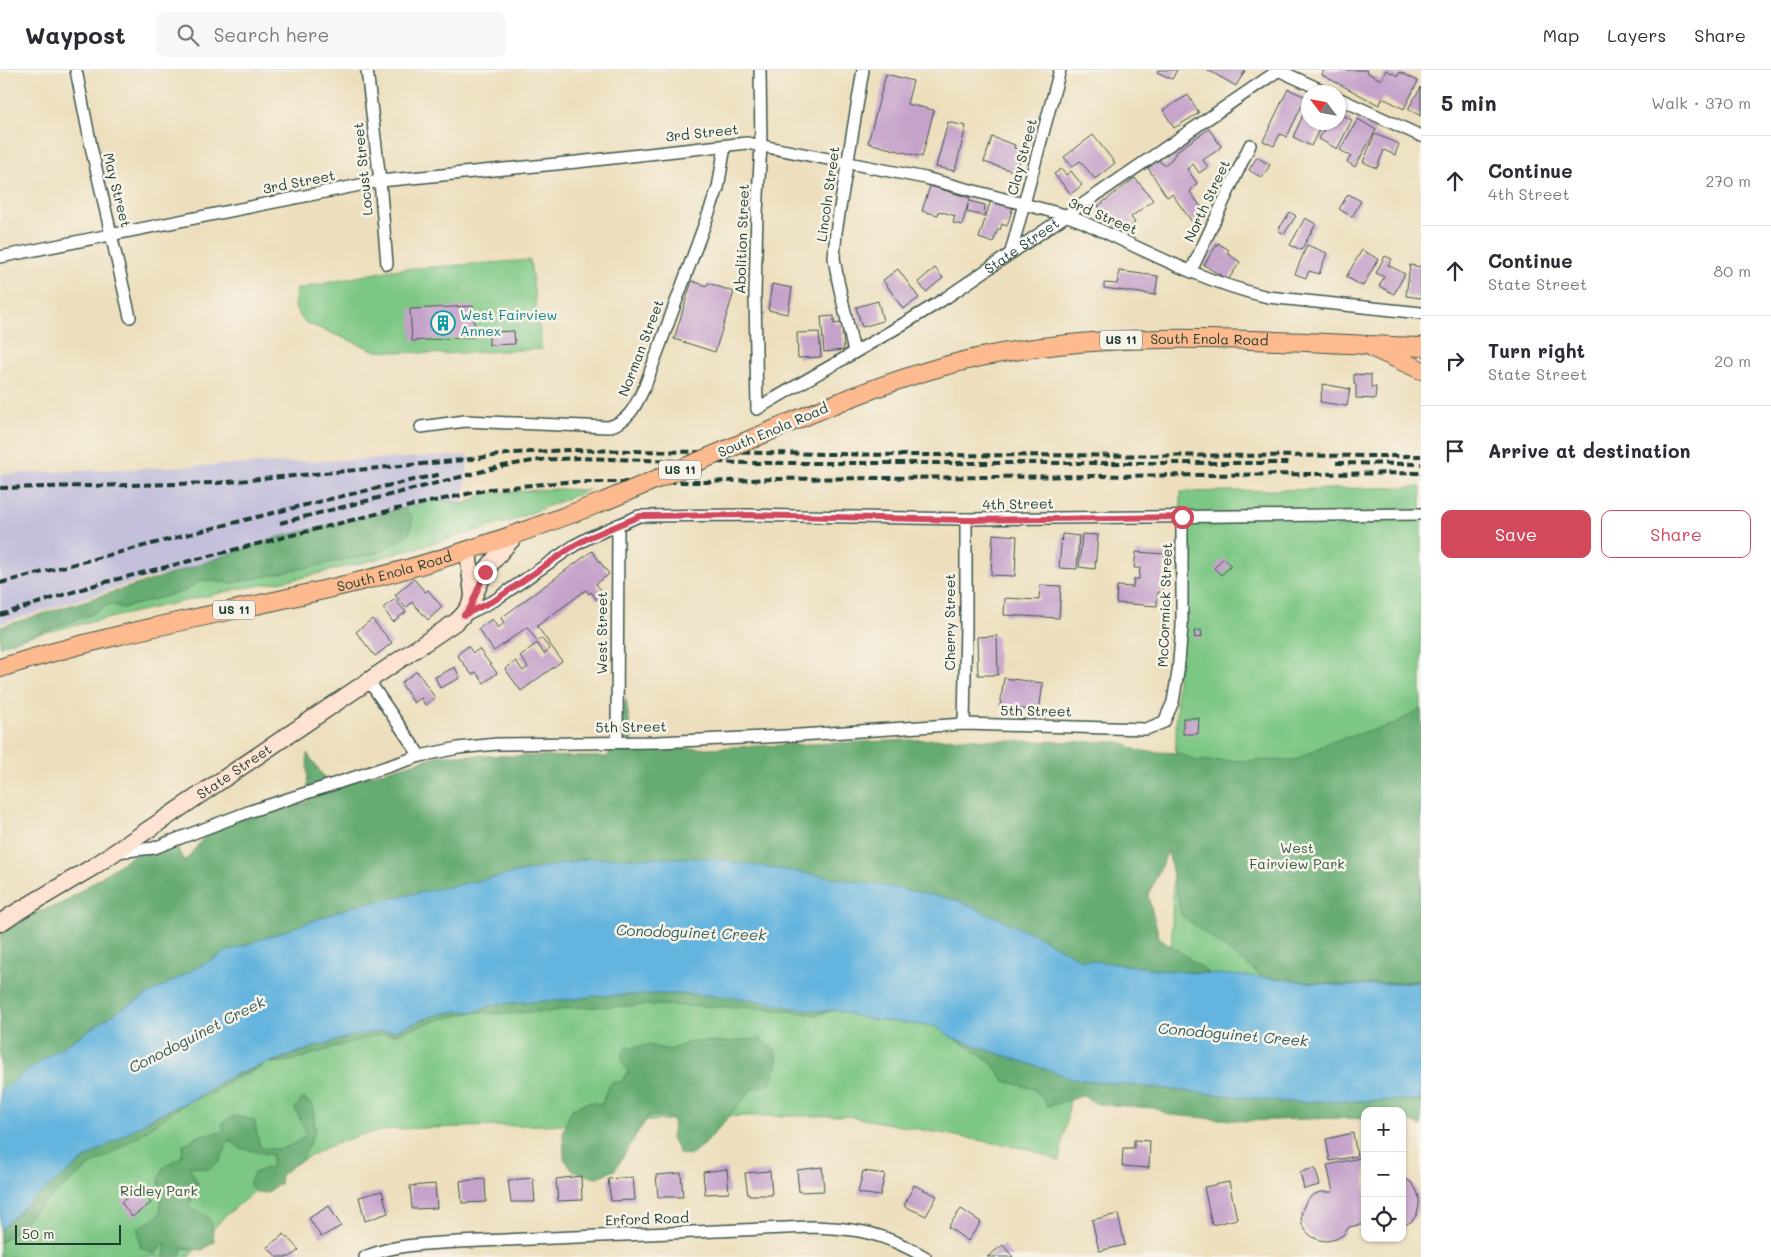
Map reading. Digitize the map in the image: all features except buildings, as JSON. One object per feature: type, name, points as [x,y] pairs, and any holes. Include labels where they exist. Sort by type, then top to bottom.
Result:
[{"type":"main road","name":"South Enola Road","points":[[0,668],[119,636],[360,582],[468,551],[605,501],[862,392],[899,379],[966,361],[1025,350],[1116,340],[1217,338],[1421,347]]},
{"type":"main road","points":[[1366,345],[1421,370]]},
{"type":"main road","name":"State Street","points":[[0,924],[114,852],[464,615],[470,608],[479,583],[494,560],[516,535]]},
{"type":"main road","points":[[468,551],[473,599]]},
{"type":"street","name":"May Street","points":[[76,70],[92,152],[130,317]]},
{"type":"street","name":"Locust Street","points":[[366,70],[380,181],[387,264]]},
{"type":"street","name":"Abolition Street","points":[[757,410],[755,278],[761,146],[760,70]]},
{"type":"street","name":"Lincoln Street","points":[[854,352],[834,258],[836,232],[863,70]]},
{"type":"street","name":"Clay Street","points":[[1011,252],[1060,70]]},
{"type":"street","points":[[1278,70],[1311,85]]},
{"type":"street","name":"State Street","points":[[757,410],[910,321],[1278,70]]},
{"type":"street","points":[[1346,102],[1421,136]]},
{"type":"street","name":"3rd Street","points":[[0,258],[380,181],[746,143],[925,178],[1065,215],[1191,271],[1244,292],[1268,297],[1421,313]]},
{"type":"street","name":"North Street","points":[[1191,271],[1250,145]]},
{"type":"street","name":"Norman Street","points":[[421,427],[465,421],[608,427],[618,425],[626,420],[635,407],[645,386],[718,188],[725,146]]},
{"type":"street","name":"4th Street","points":[[618,525],[640,516],[747,515],[966,520],[1421,514]]},
{"type":"street","name":"McCormick Street","points":[[1164,722],[1173,702],[1182,627],[1182,517]]},
{"type":"street","name":"Cherry Street","points":[[964,724],[966,520]]},
{"type":"street","name":"State Street","points":[[464,615],[495,600],[575,545],[618,525]]},
{"type":"street","name":"West Street","points":[[617,741],[618,525]]},
{"type":"street","points":[[369,681],[420,756]]},
{"type":"street","name":"5th Street","points":[[114,852],[154,848],[251,811],[420,756],[458,748],[497,744],[617,741],[658,742],[785,736],[964,724],[1146,729],[1164,722]]},
{"type":"street","name":"Erford Road","points":[[366,1257],[387,1249],[408,1245],[810,1227],[838,1227],[863,1230],[904,1245],[925,1257]]},
{"type":"shaded area","points":[[469,455],[463,502],[142,580],[0,624],[0,474]]},
{"type":"green space","points":[[530,260],[542,349],[443,354],[376,351],[304,322],[294,306],[297,289],[391,270]]},
{"type":"green space","name":"West Fairview Park","points":[[1421,487],[1421,982],[1344,986],[1171,971],[1181,492]]},
{"type":"green space","points":[[558,489],[589,490],[508,522],[377,559],[300,578],[238,589],[29,636],[85,617],[110,604],[185,591],[201,580],[233,583],[413,518],[404,508],[437,499],[464,504],[486,493]]},
{"type":"green space","points":[[404,508],[413,518],[409,534],[381,552],[233,583],[201,580],[185,591],[123,608],[110,604],[85,617],[0,646],[0,627],[178,572],[279,537]]},
{"type":"green space","points":[[626,698],[633,751],[964,738],[1004,741],[1120,742],[1139,751],[1179,753],[1196,761],[1295,760],[1330,742],[1392,725],[1421,708],[1421,981],[1345,985],[1263,977],[1181,915],[1168,851],[1148,896],[1159,937],[1209,973],[1171,971],[1080,959],[1034,934],[957,900],[590,858],[354,906],[226,952],[123,1008],[44,1059],[0,1091],[0,932],[15,920],[63,903],[167,832],[185,861],[214,825],[308,802],[307,753],[331,787],[441,755],[608,757]]},
{"type":"green space","points":[[658,994],[736,997],[802,1008],[835,1010],[815,1015],[764,1008],[654,1005],[568,1008],[548,1012],[509,1014],[475,1012],[495,1004],[577,999],[592,996]]},
{"type":"green space","name":"Ridley Park","points":[[577,999],[835,1010],[867,1019],[935,1026],[953,1038],[1074,1079],[1059,1161],[1028,1149],[846,1116],[738,1116],[614,1123],[391,1129],[357,1136],[323,1149],[270,1178],[222,1219],[189,1257],[0,1257],[0,1230],[83,1160],[157,1115],[194,1099],[236,1074],[314,1047],[435,1015]]},
{"type":"green space","points":[[457,1011],[475,1012],[441,1019],[393,1035],[383,1034],[369,1037],[290,1061],[271,1063],[314,1047],[353,1036],[393,1031],[435,1015]]},
{"type":"green space","points":[[953,1038],[1075,1079],[1287,1102],[1421,1100],[1421,1126],[1406,1121],[1406,1107],[1361,1107],[1361,1119],[1244,1121],[1170,1115],[1154,1108],[1097,1104],[1083,1096],[1048,1106],[1034,1089],[1005,1081],[989,1060]]},
{"type":"green space","points":[[760,1039],[776,1051],[778,1065],[769,1084],[751,1090],[707,1142],[690,1155],[680,1154],[671,1138],[674,1122],[664,1116],[648,1116],[615,1170],[595,1178],[573,1170],[564,1159],[563,1131],[572,1109],[588,1102],[602,1104],[611,1083],[622,1081],[628,1072],[621,1058],[626,1048],[648,1045],[669,1050],[693,1041],[725,1042]]},
{"type":"green space","points":[[261,1067],[229,1082],[212,1094],[194,1099],[226,1080]]},
{"type":"green space","points":[[303,1098],[313,1105],[315,1131],[303,1158],[281,1175],[280,1184],[266,1193],[256,1192],[249,1184],[254,1173],[272,1166],[272,1155],[240,1148],[229,1140],[220,1161],[208,1169],[189,1166],[198,1184],[188,1208],[201,1213],[209,1219],[214,1242],[202,1250],[182,1248],[180,1257],[164,1257],[166,1243],[154,1254],[140,1247],[138,1228],[160,1215],[162,1193],[159,1181],[163,1168],[182,1156],[183,1145],[201,1135],[223,1132],[223,1122],[235,1116],[254,1120],[260,1147],[285,1148],[296,1143],[307,1134],[295,1108]]},
{"type":"green space","points":[[187,1102],[122,1147],[88,1167],[34,1211],[17,1230],[0,1243],[0,1230],[65,1174],[136,1127]]},
{"type":"water","name":"Conodoguinet Creek","points":[[590,858],[710,858],[885,886],[957,900],[1034,934],[1080,959],[1171,971],[1261,977],[1344,986],[1421,982],[1421,1100],[1287,1102],[1074,1079],[953,1038],[935,1026],[867,1019],[835,1010],[819,1011],[795,1008],[748,999],[693,994],[658,994],[592,996],[577,999],[495,1004],[475,1012],[457,1011],[435,1015],[393,1031],[353,1036],[314,1047],[236,1074],[194,1099],[157,1115],[83,1160],[22,1208],[0,1230],[0,1091],[44,1059],[123,1008],[226,952],[354,906]]},
{"type":"railway","points":[[0,488],[217,483],[464,460],[514,453],[567,450],[896,455],[1421,456]]},
{"type":"railway","points":[[280,523],[503,466],[539,460],[577,458],[749,463],[1289,463]]},
{"type":"railway","points":[[1336,463],[1421,464]]},
{"type":"railway","points":[[0,615],[98,584],[392,510],[490,489],[565,482],[1421,473]]},
{"type":"railway","points":[[0,583],[275,512],[442,474]]},
{"type":"place","name":"West Fairview Annex","points":[[443,323]]},
{"type":"route","points":[[485,572],[470,608],[464,615],[495,600],[575,545],[640,516],[747,515],[966,520],[1182,517]]}]
